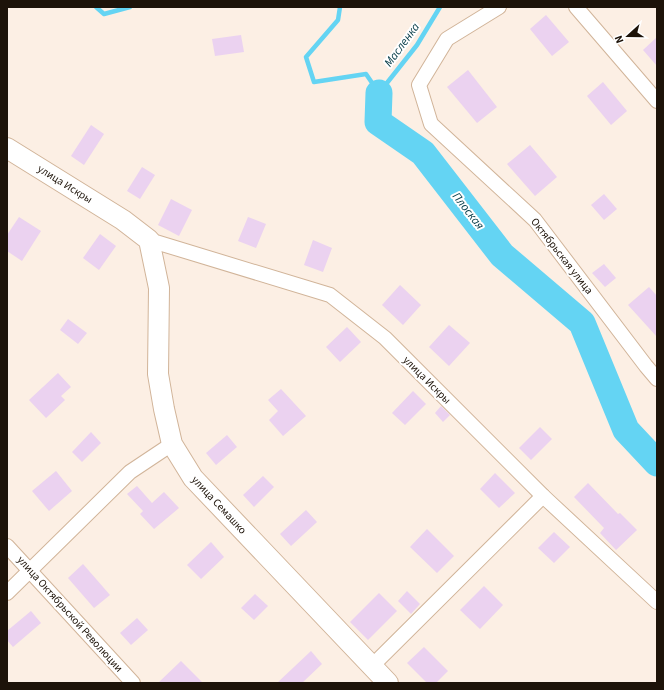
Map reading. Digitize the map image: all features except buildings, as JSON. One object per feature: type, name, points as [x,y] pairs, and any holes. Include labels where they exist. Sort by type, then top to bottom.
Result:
[{"type":"main road","name":"улица Искры","points":[[7,148],[123,220],[149,240]]},
{"type":"main road","name":"улица Семашко","points":[[149,240],[159,288],[158,374],[172,444],[192,478],[388,683]]},
{"type":"street","name":"Октябрьская улица","points":[[499,7],[447,39],[420,85],[431,124],[535,220],[646,366],[657,378]]},
{"type":"street","points":[[576,7],[657,101]]},
{"type":"street","name":"улица Искры","points":[[149,240],[330,295],[385,338],[543,496],[657,602]]},
{"type":"street","points":[[7,593],[130,472],[172,444]]},
{"type":"street","points":[[372,666],[543,496]]},
{"type":"street","name":"улица Октябрьской Революции","points":[[7,546],[133,683]]},
{"type":"waterway","name":"Плоская","points":[[96,7],[104,14],[130,7]]},
{"type":"waterway","name":"Плоская","points":[[340,7],[338,20],[306,57],[314,82],[366,74],[379,93],[417,45],[440,7]]},
{"type":"waterway","name":"Плоская","points":[[379,93],[378,122],[423,153],[502,255],[582,323],[626,430],[657,463]]},
{"type":"water label","name":"Масленка","points":[[402,45]]}]
